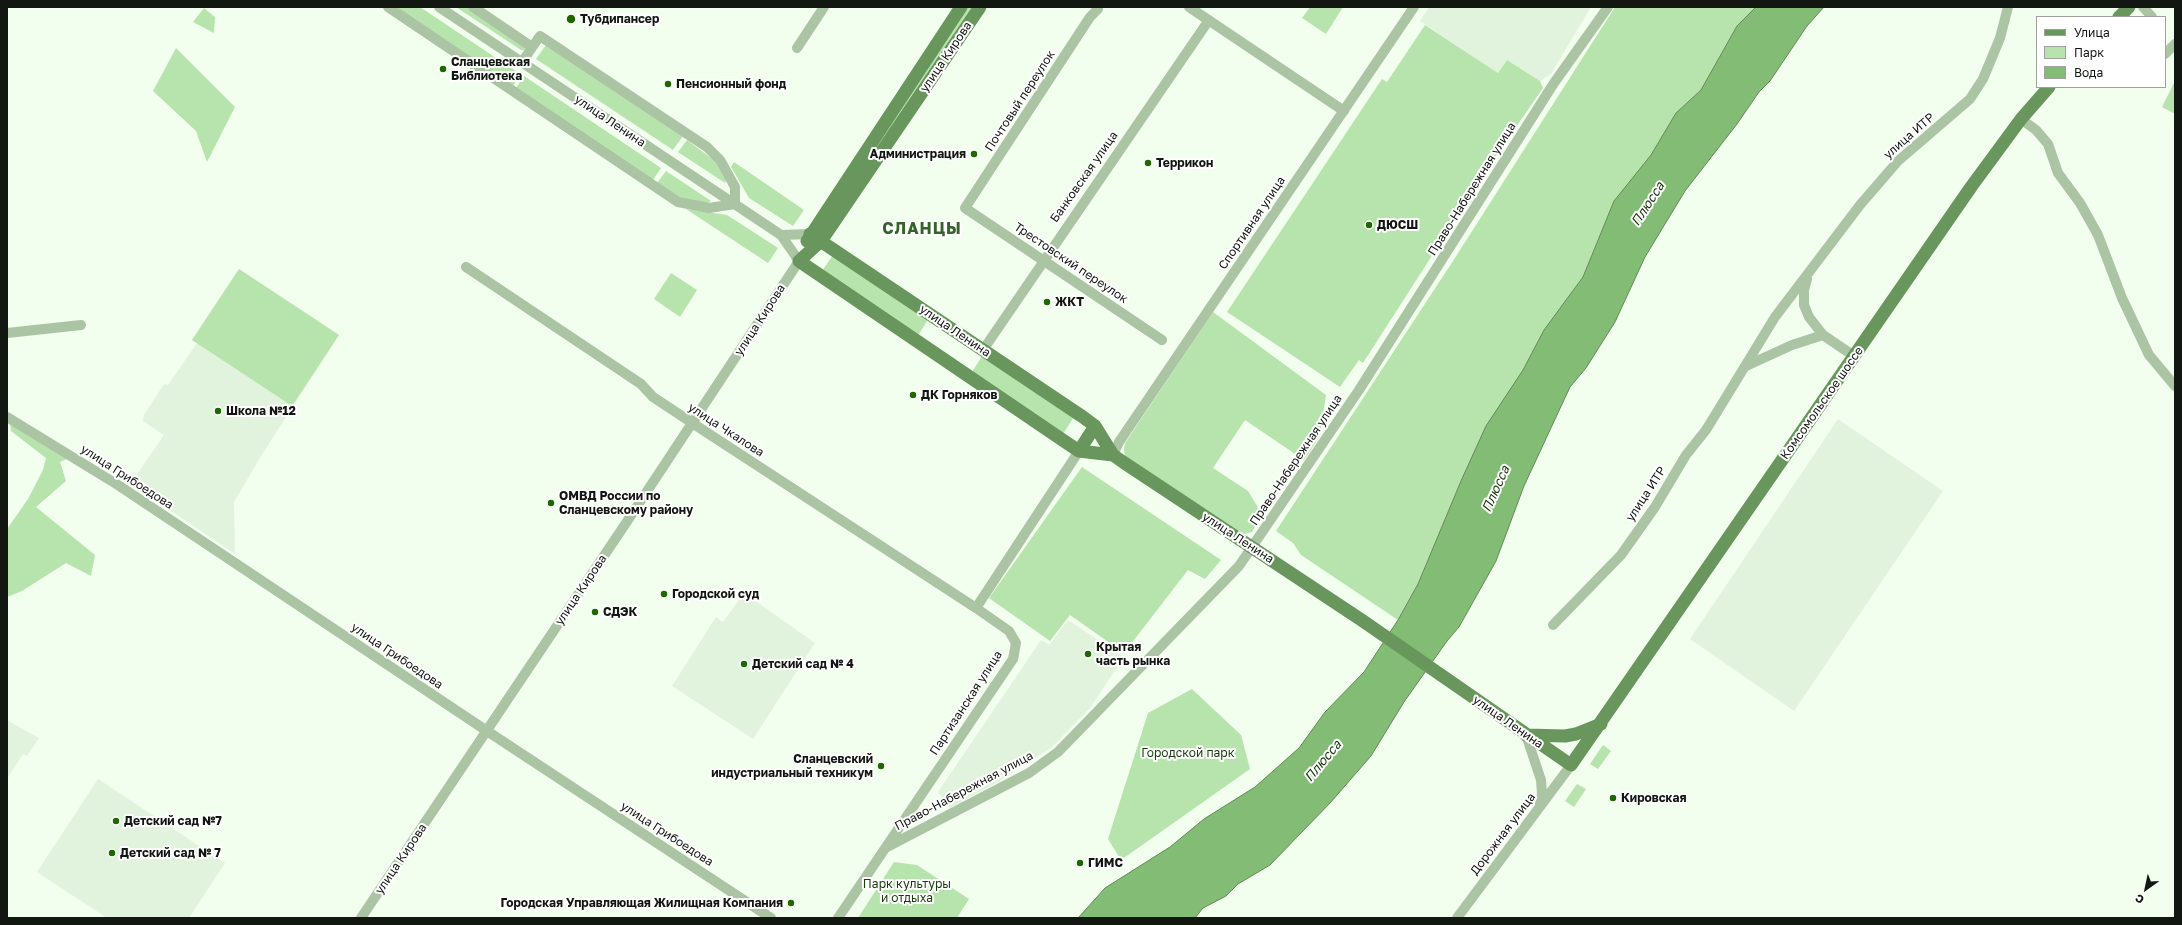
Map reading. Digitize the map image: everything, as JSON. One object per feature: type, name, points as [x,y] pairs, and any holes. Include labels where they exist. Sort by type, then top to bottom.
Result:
[{"type":"main road","name":"улица Кирова","points":[[799,261],[810,234],[961,7]]},
{"type":"main road","name":"улица Кирова","points":[[799,261],[821,241],[980,7]]},
{"type":"main road","points":[[2120,16],[2129,7]]},
{"type":"main road","name":"Комсомольское шоссе","points":[[1571,765],[1601,724],[1854,356],[2021,119],[2048,88]]},
{"type":"main road","name":"улица Ленина","points":[[810,234],[1095,426],[1113,455],[1363,621],[1571,765]]},
{"type":"main road","name":"улица Ленина","points":[[799,261],[1079,450],[1113,455]]},
{"type":"main road","points":[[1079,450],[1095,426]]},
{"type":"main road","points":[[1526,735],[1565,736],[1576,734],[1601,724]]},
{"type":"street","points":[[388,7],[678,202],[709,208],[735,204],[735,187],[720,160],[707,147],[540,36],[522,62]]},
{"type":"street","name":"улица Ленина","points":[[440,7],[781,235],[799,261]]},
{"type":"street","points":[[473,7],[532,47]]},
{"type":"street","points":[[797,48],[824,7]]},
{"type":"street","points":[[1189,7],[1344,110]]},
{"type":"street","name":"Спортивная улица","points":[[1113,455],[1119,442],[1414,7]]},
{"type":"street","name":"Право-Набережная улица","points":[[887,847],[1029,773],[1058,752],[1234,572],[1359,390],[1554,83],[1608,7]]},
{"type":"street","name":"улица ИТР","points":[[1553,625],[1621,555],[1655,507],[1686,455],[1706,430],[1775,317],[1808,275],[1842,226],[1898,161],[1970,99],[1983,79],[2000,38],[2008,7]]},
{"type":"street","points":[[2143,7],[2151,16]]},
{"type":"street","name":"Почтовый переулок","points":[[964,208],[1090,17],[1098,9]]},
{"type":"street","name":"Банковская улица","points":[[983,350],[1209,20]]},
{"type":"street","points":[[2166,53],[2175,44]]},
{"type":"street","points":[[2021,119],[2036,130],[2048,144],[2058,173],[2080,203],[2098,236],[2122,298],[2149,355],[2175,386]]},
{"type":"street","name":"Трестовский переулок","points":[[964,208],[1162,340]]},
{"type":"street","points":[[781,235],[810,234]]},
{"type":"street","name":"улица Кирова","points":[[361,918],[487,732],[799,261]]},
{"type":"street","name":"улица Чкалова","points":[[466,267],[641,384],[652,397],[976,608]]},
{"type":"street","name":"улица ИТР","points":[[1808,275],[1804,290],[1804,305],[1809,317],[1824,335],[1854,356]]},
{"type":"street","points":[[7,333],[81,325]]},
{"type":"street","points":[[1746,366],[1792,345],[1824,335]]},
{"type":"street","name":"улица Грибоедова","points":[[7,417],[118,485],[487,732],[771,918]]},
{"type":"street","points":[[976,608],[1079,450]]},
{"type":"street","name":"Партизанская улица","points":[[838,918],[1013,659],[1016,643],[1009,631],[976,608]]},
{"type":"street","points":[[1526,735],[1541,780],[1542,794],[1539,807]]},
{"type":"street","name":"Дорожная улица","points":[[1458,918],[1571,765]]},
{"type":"shaded area","points":[[1429,7],[1591,7],[1551,74],[1540,81],[1507,60],[1498,73],[1420,21]]},
{"type":"shaded area","name":"Школа №12","points":[[239,269],[339,335],[261,456],[234,502],[235,554],[167,508],[171,501],[135,477],[164,435],[143,421],[144,415],[164,384],[168,385],[197,343],[192,340]]},
{"type":"shaded area","points":[[1838,419],[1943,491],[1794,711],[1690,639]]},
{"type":"shaded area","name":"Детский сад № 4","points":[[744,593],[815,643],[753,739],[672,686],[716,617],[723,622]]},
{"type":"shaded area","points":[[1068,620],[1124,657],[1090,708],[1051,748],[998,782],[950,808],[938,792],[1041,640],[1049,645]]},
{"type":"shaded area","points":[[7,720],[39,738],[27,756],[23,754],[7,779]]},
{"type":"shaded area","name":"Детский сад №7","points":[[98,779],[225,863],[189,918],[107,918],[37,872]]},
{"type":"green space","points":[[395,7],[420,7],[520,74],[513,86]]},
{"type":"green space","points":[[456,7],[466,7],[524,45],[525,50],[521,50]]},
{"type":"green space","points":[[966,7],[974,7],[843,202],[838,198]]},
{"type":"green space","points":[[1310,7],[1343,7],[1326,34],[1302,18]]},
{"type":"green space","points":[[1615,7],[1756,7],[1737,26],[1701,90],[1676,113],[1651,155],[1614,201],[1583,277],[1544,330],[1473,457],[1461,481],[1418,584],[1398,620],[1301,555],[1293,543],[1276,531],[1453,261]]},
{"type":"green space","points":[[204,8],[215,17],[214,33],[193,22]]},
{"type":"green space","name":"ДЮСШ","points":[[1425,25],[1498,73],[1507,60],[1540,81],[1543,88],[1496,156],[1363,363],[1359,360],[1340,387],[1227,312],[1382,79],[1387,82]]},
{"type":"green space","points":[[546,45],[683,136],[673,150],[536,59]]},
{"type":"green space","points":[[176,48],[235,107],[207,162],[196,131],[153,91]]},
{"type":"green space","points":[[524,76],[661,168],[653,180],[516,88]]},
{"type":"green space","points":[[2175,81],[2175,114],[2162,107]]},
{"type":"green space","points":[[687,140],[715,161],[726,181],[725,183],[678,152]]},
{"type":"green space","points":[[734,162],[804,210],[793,226],[749,198],[731,167]]},
{"type":"green space","points":[[666,171],[711,201],[707,204],[696,203],[678,197],[657,183]]},
{"type":"green space","points":[[686,209],[727,215],[778,248],[768,263]]},
{"type":"green space","points":[[833,255],[928,319],[918,336],[822,271]]},
{"type":"green space","points":[[239,269],[339,335],[292,406],[192,340]]},
{"type":"green space","points":[[671,273],[697,290],[680,317],[654,299]]},
{"type":"green space","points":[[1213,312],[1326,395],[1320,436],[1304,460],[1245,420],[1213,468],[1248,491],[1257,506],[1260,518],[1252,532],[1244,534],[1125,456],[1124,450],[1125,443]]},
{"type":"green space","points":[[982,356],[1074,417],[1063,434],[972,372]]},
{"type":"green space","points":[[10,423],[67,459],[60,462],[66,481],[36,507],[95,555],[91,576],[66,563],[22,591],[7,597],[7,529],[28,499],[43,470],[46,458],[11,431]]},
{"type":"green space","points":[[1082,467],[1221,560],[1205,579],[1188,570],[1124,653],[1070,615],[1050,641],[989,598]]},
{"type":"green space","name":"Городской парк","points":[[1192,689],[1241,735],[1250,769],[1121,860],[1108,839],[1148,713]]},
{"type":"green space","points":[[1603,745],[1611,751],[1598,769],[1590,764]]},
{"type":"green space","points":[[1577,784],[1586,789],[1574,807],[1565,801]]},
{"type":"green space","name":"Парк культуры и отдыха","points":[[894,862],[917,865],[969,899],[957,918],[858,918]]},
{"type":"water","name":"Плюсса","points":[[1756,7],[1824,7],[1807,26],[1770,81],[1759,92],[1737,124],[1685,191],[1645,257],[1615,322],[1586,368],[1570,387],[1524,486],[1496,561],[1459,627],[1447,641],[1404,702],[1371,756],[1331,802],[1270,865],[1238,884],[1226,896],[1203,908],[1195,918],[1078,918],[1105,888],[1170,847],[1204,819],[1255,787],[1299,748],[1325,712],[1364,672],[1398,620],[1418,584],[1461,481],[1486,426],[1523,370],[1544,330],[1583,277],[1614,201],[1651,155],[1676,113],[1701,90],[1737,26]]},
{"type":"place","name":"Тубдипансер","points":[[571,19]]},
{"type":"place","name":"Сланцевская Библиотека","points":[[443,69]]},
{"type":"place","name":"Пенсионный фонд","points":[[668,84]]},
{"type":"place","name":"Администрация","points":[[974,154]]},
{"type":"place","name":"Террикон","points":[[1148,163]]},
{"type":"place","name":"ДЮСШ","points":[[1369,225]]},
{"type":"place","name":"ЖКТ","points":[[1047,302]]},
{"type":"place","name":"ДК Горняков","points":[[913,395]]},
{"type":"place","name":"Школа №12","points":[[218,411]]},
{"type":"place","name":"ОМВД России по Сланцевскому району","points":[[551,503]]},
{"type":"place","name":"Городской суд","points":[[664,594]]},
{"type":"place","name":"СДЭК","points":[[595,612]]},
{"type":"place","name":"Крытая часть рынка","points":[[1088,654]]},
{"type":"place","name":"Детский сад № 4","points":[[744,664]]},
{"type":"place","name":"Сланцевский индустриальный техникум","points":[[881,766]]},
{"type":"place","name":"Кировская","points":[[1613,798]]},
{"type":"place","name":"Детский сад №7","points":[[116,821]]},
{"type":"place","name":"Детский сад № 7","points":[[112,853]]},
{"type":"place","name":"ГИМС","points":[[1080,863]]},
{"type":"place","name":"Городская Управляющая Жилищная Компания","points":[[791,903]]},
{"type":"district","name":"СЛАНЦЫ","points":[[922,229]]}]
